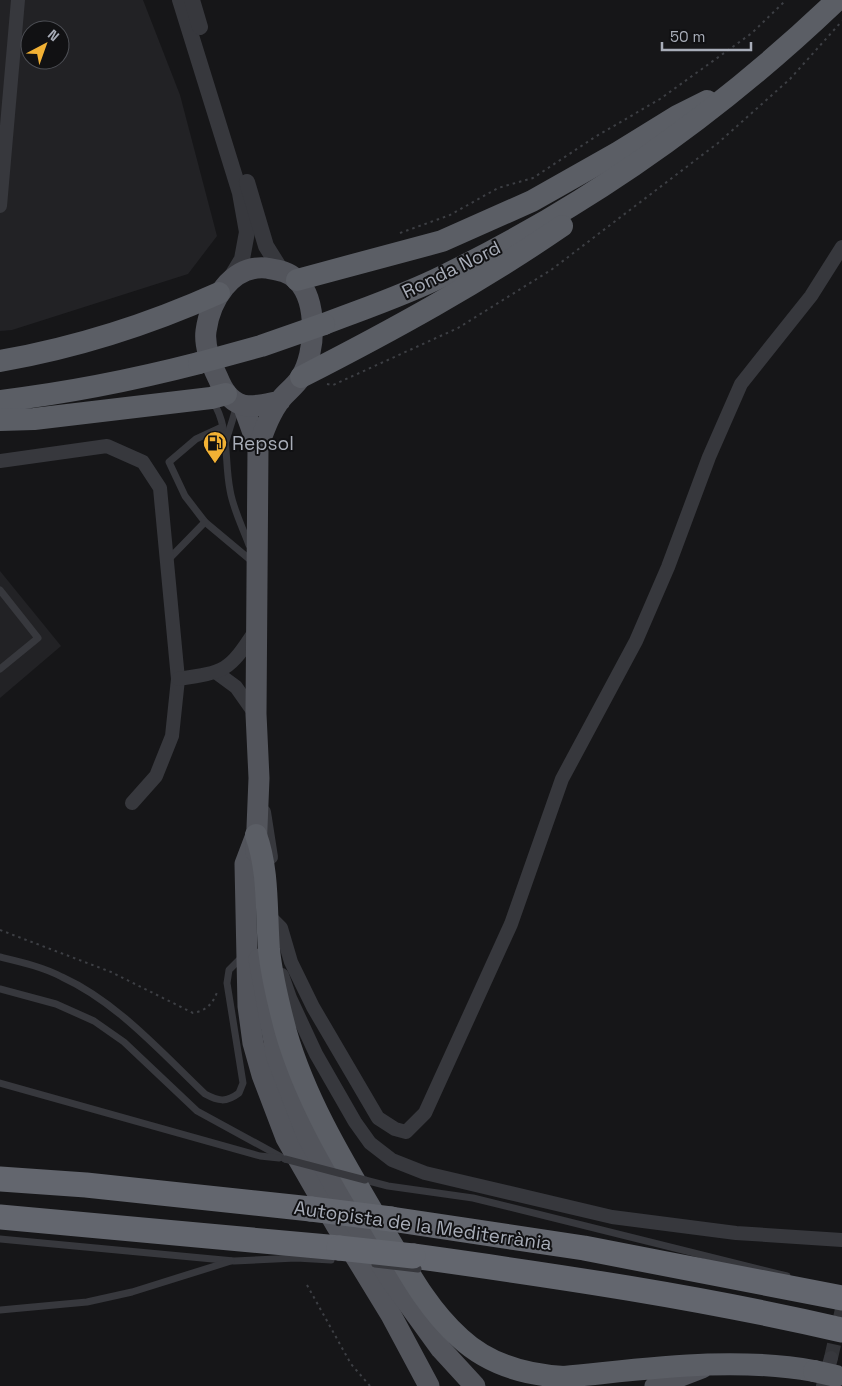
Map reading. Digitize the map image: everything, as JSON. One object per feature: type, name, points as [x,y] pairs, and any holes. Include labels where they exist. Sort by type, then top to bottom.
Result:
[{"type":"highway","name":"Ronda Nord","points":[[712,104],[822,0]]},
{"type":"highway","name":"Ronda Nord","points":[[0,386],[83,376],[261,346],[323,318],[442,277],[526,232],[636,165],[799,37],[837,0]]},
{"type":"highway","points":[[289,275],[442,241],[532,201],[617,153],[677,116],[712,104]]},
{"type":"highway","points":[[301,377],[400,327],[507,264],[686,142],[712,104]]},
{"type":"highway","points":[[0,361],[41,354],[178,312],[223,288]]},
{"type":"highway","name":"Ronda Nord","points":[[0,401],[39,397],[144,377],[199,357]]},
{"type":"highway","points":[[0,420],[34,419],[229,400]]},
{"type":"highway","points":[[256,835],[263,854],[270,953],[286,1031],[307,1092],[338,1153],[421,1294],[460,1339],[485,1356],[517,1370],[542,1376],[564,1377],[714,1364],[754,1363],[829,1373]]},
{"type":"highway","name":"Autopista de la Mediterrània","points":[[0,1179],[86,1185],[391,1219],[584,1248],[837,1297]]},
{"type":"highway","name":"Autopista de la Mediterrània","points":[[0,1217],[420,1265],[594,1282],[758,1311],[842,1330]]},
{"type":"main road","points":[[258,447],[229,400],[211,363],[206,332],[223,288],[238,276],[259,268],[289,275],[309,302],[313,332],[310,356],[301,377],[280,401],[268,421],[258,447],[256,714],[259,778],[256,835],[259,955],[277,1058],[307,1136],[355,1223],[391,1280],[441,1348],[475,1386]]},
{"type":"main road","points":[[229,400],[260,405],[280,401]]},
{"type":"main road","points":[[256,835],[245,864],[248,1006],[253,1043],[262,1075],[286,1138],[391,1315],[429,1386]]},
{"type":"main road","points":[[391,1280],[432,1369],[437,1386]]},
{"type":"main road","points":[[655,1386],[714,1364]]},
{"type":"street","points":[[0,206],[18,0]]},
{"type":"street","points":[[180,0],[240,193],[247,232],[242,259],[223,288]]},
{"type":"street","points":[[192,0],[266,246],[289,275]]},
{"type":"street","points":[[273,920],[281,928],[291,962],[313,1007],[378,1118],[396,1129],[406,1132],[425,1113],[511,924],[562,779],[636,642],[668,567],[709,457],[741,384],[811,296],[842,247]]},
{"type":"street","points":[[0,462],[107,446],[144,462],[160,488],[178,678],[172,736],[156,776],[132,804]]},
{"type":"street","points":[[178,678],[217,673],[238,658],[256,629]]},
{"type":"street","points":[[217,673],[236,687],[256,714]]},
{"type":"street","points":[[259,778],[271,851],[273,920],[277,960],[290,998],[316,1054],[354,1122],[370,1142],[392,1160],[425,1172],[612,1217],[745,1233],[842,1240]]},
{"type":"lane","points":[[226,440],[220,411],[229,400]]},
{"type":"lane","points":[[229,400],[226,440],[230,491],[256,564]]},
{"type":"lane","points":[[222,427],[196,439],[169,462],[185,496],[205,522],[256,564]]},
{"type":"lane","points":[[167,562],[205,522]]},
{"type":"lane","points":[[0,590],[38,638],[0,669]]},
{"type":"lane","points":[[0,957],[40,968],[89,991],[121,1016],[205,1094],[216,1100],[234,1097],[239,1093],[243,1083],[231,1019],[227,974],[232,966],[247,952]]},
{"type":"lane","points":[[0,990],[56,1004],[94,1021],[124,1042],[197,1111],[285,1159]]},
{"type":"lane","points":[[0,1083],[260,1156],[285,1159],[388,1186],[473,1198],[779,1273],[837,1297]]},
{"type":"lane","points":[[0,1239],[234,1260],[343,1256]]},
{"type":"lane","points":[[0,1310],[87,1302],[132,1292],[234,1260]]},
{"type":"lane","points":[[659,1303],[698,1300]]},
{"type":"path","points":[[396,235],[450,215],[498,188],[534,178],[595,137],[660,98],[752,33],[786,0]]},
{"type":"path","points":[[324,384],[333,385],[458,328],[551,270],[718,143],[790,79],[842,21]]},
{"type":"path","points":[[0,930],[111,972],[193,1013],[212,1004],[227,974]]},
{"type":"path","points":[[307,1286],[351,1364],[370,1386]]},
{"type":"shaded area","points":[[0,0],[143,0],[180,95],[217,236],[188,274],[12,330],[0,331]]},
{"type":"shaded area","points":[[0,571],[61,646],[0,698]]},
{"type":"tunnel","points":[[831,1358],[842,1309]]},
{"type":"place","name":"Repsol","points":[[215,464]]}]
